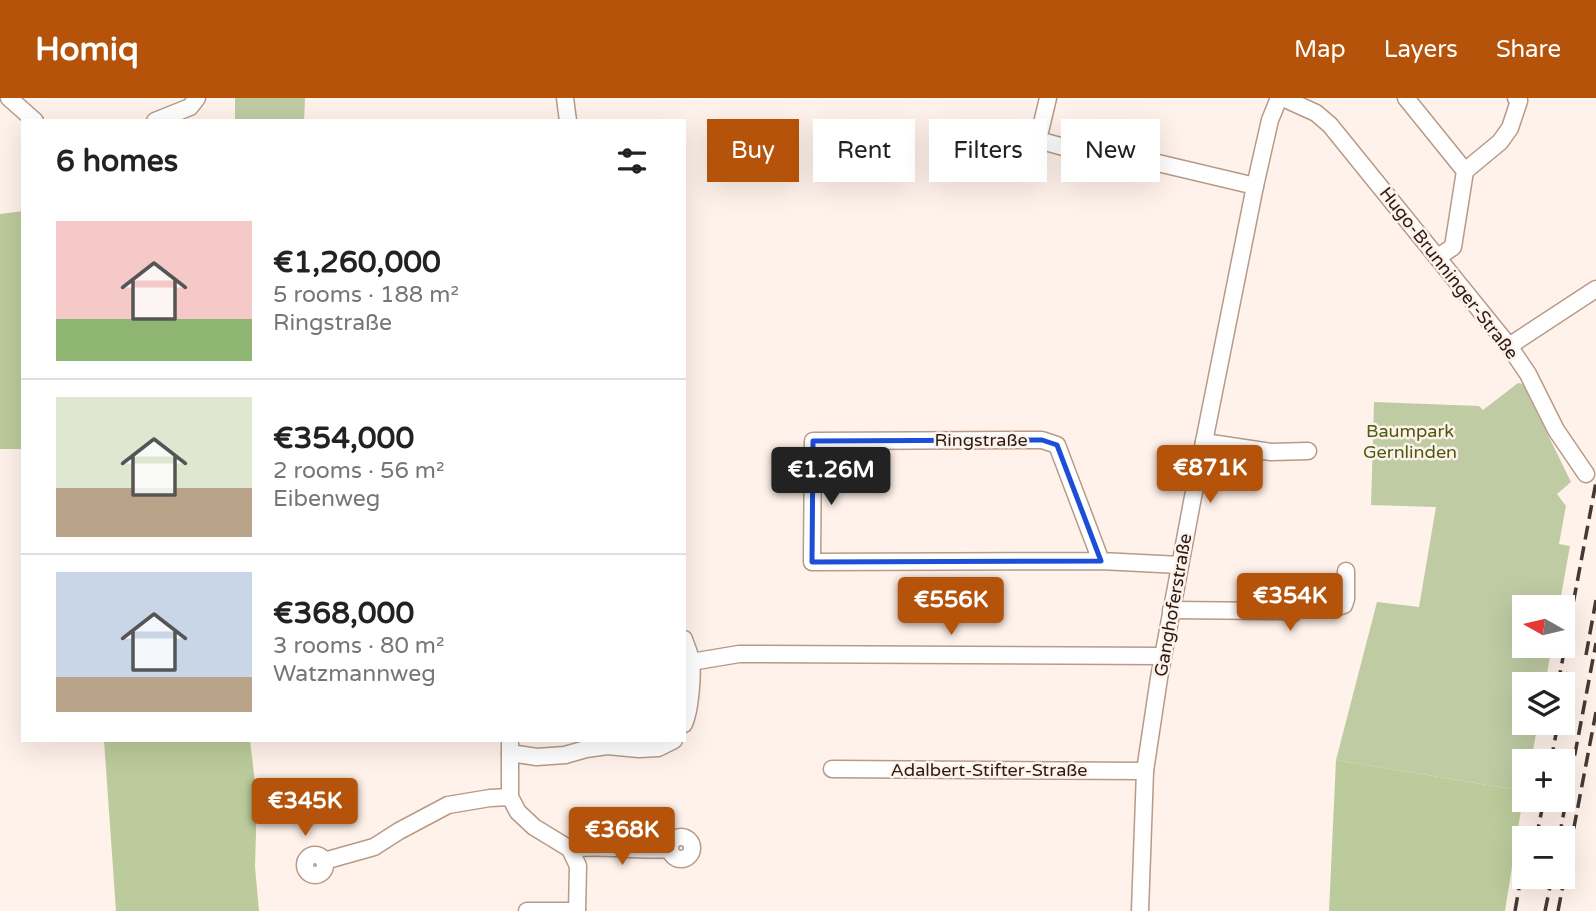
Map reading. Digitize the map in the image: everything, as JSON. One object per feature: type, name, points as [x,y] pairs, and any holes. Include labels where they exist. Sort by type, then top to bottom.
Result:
[{"type":"street","points":[[9,98],[33,119]]},
{"type":"street","points":[[160,119],[190,107],[197,98]]},
{"type":"street","points":[[565,98],[568,119]]},
{"type":"street","points":[[1048,98],[1038,140],[1078,151],[1103,150],[1255,186]]},
{"type":"street","name":"Ganghoferstraße","points":[[1140,911],[1145,771],[1163,656],[1255,186],[1270,120],[1281,98]]},
{"type":"street","name":"Hugo-Brunninger-Straße","points":[[1281,98],[1316,113],[1331,125],[1509,346],[1528,374],[1556,430],[1586,474]]},
{"type":"street","points":[[1406,98],[1465,171]]},
{"type":"street","points":[[1438,257],[1453,247],[1465,171],[1500,142],[1510,128],[1519,101],[1516,98]]},
{"type":"street","points":[[1509,346],[1596,289]]},
{"type":"street","name":"Ringstraße","points":[[1101,561],[1057,445],[1042,440],[813,441],[812,562],[1101,561],[1180,565]]},
{"type":"street","points":[[1204,442],[1271,452],[1308,451]]},
{"type":"street","points":[[1171,610],[1284,611],[1292,614],[1298,608],[1338,607],[1344,605],[1346,599],[1346,571]]},
{"type":"street","points":[[686,646],[691,662],[686,721]]},
{"type":"street","points":[[691,662],[739,654],[1163,656]]},
{"type":"street","points":[[527,911],[577,911],[578,866],[570,849],[534,827],[518,812],[510,797],[510,747],[537,757],[565,755],[607,746],[657,748],[670,742]]},
{"type":"street","name":"Adalbert-Stifter-Straße","points":[[832,769],[1145,771]]},
{"type":"street","points":[[324,861],[374,847],[448,805],[510,797]]},
{"type":"street","points":[[570,849],[669,849]]},
{"type":"highlighted area","points":[[1042,440],[1057,445],[1101,561],[812,562],[813,441]]},
{"type":"green space","points":[[235,98],[305,98],[304,119],[235,119]]},
{"type":"green space","points":[[21,211],[21,449],[0,449],[0,214]]},
{"type":"green space","name":"Baumpark Gernlinden","points":[[1518,383],[1523,384],[1571,482],[1557,494],[1566,506],[1559,544],[1570,546],[1561,595],[1512,595],[1512,658],[1550,658],[1547,672],[1512,672],[1512,735],[1536,735],[1533,749],[1512,749],[1512,789],[1336,760],[1377,602],[1419,607],[1436,507],[1371,505],[1374,402],[1479,406],[1483,410]]},
{"type":"green space","points":[[104,742],[250,742],[257,800],[255,867],[259,911],[116,911]]},
{"type":"green space","points":[[1336,760],[1512,789],[1512,812],[1521,812],[1518,826],[1512,826],[1512,867],[1505,911],[1329,911]]},
{"type":"railway","points":[[1560,672],[1596,482]]},
{"type":"railway","points":[[1586,655],[1596,600]]},
{"type":"railway","points":[[1561,826],[1596,643]]},
{"type":"railway","points":[[1558,911],[1596,712]]},
{"type":"railway","points":[[1553,749],[1556,735]]},
{"type":"railway","points":[[1539,826],[1541,812]]},
{"type":"railway","points":[[1515,911],[1519,889]]},
{"type":"railway","points":[[1545,911],[1550,889]]}]
